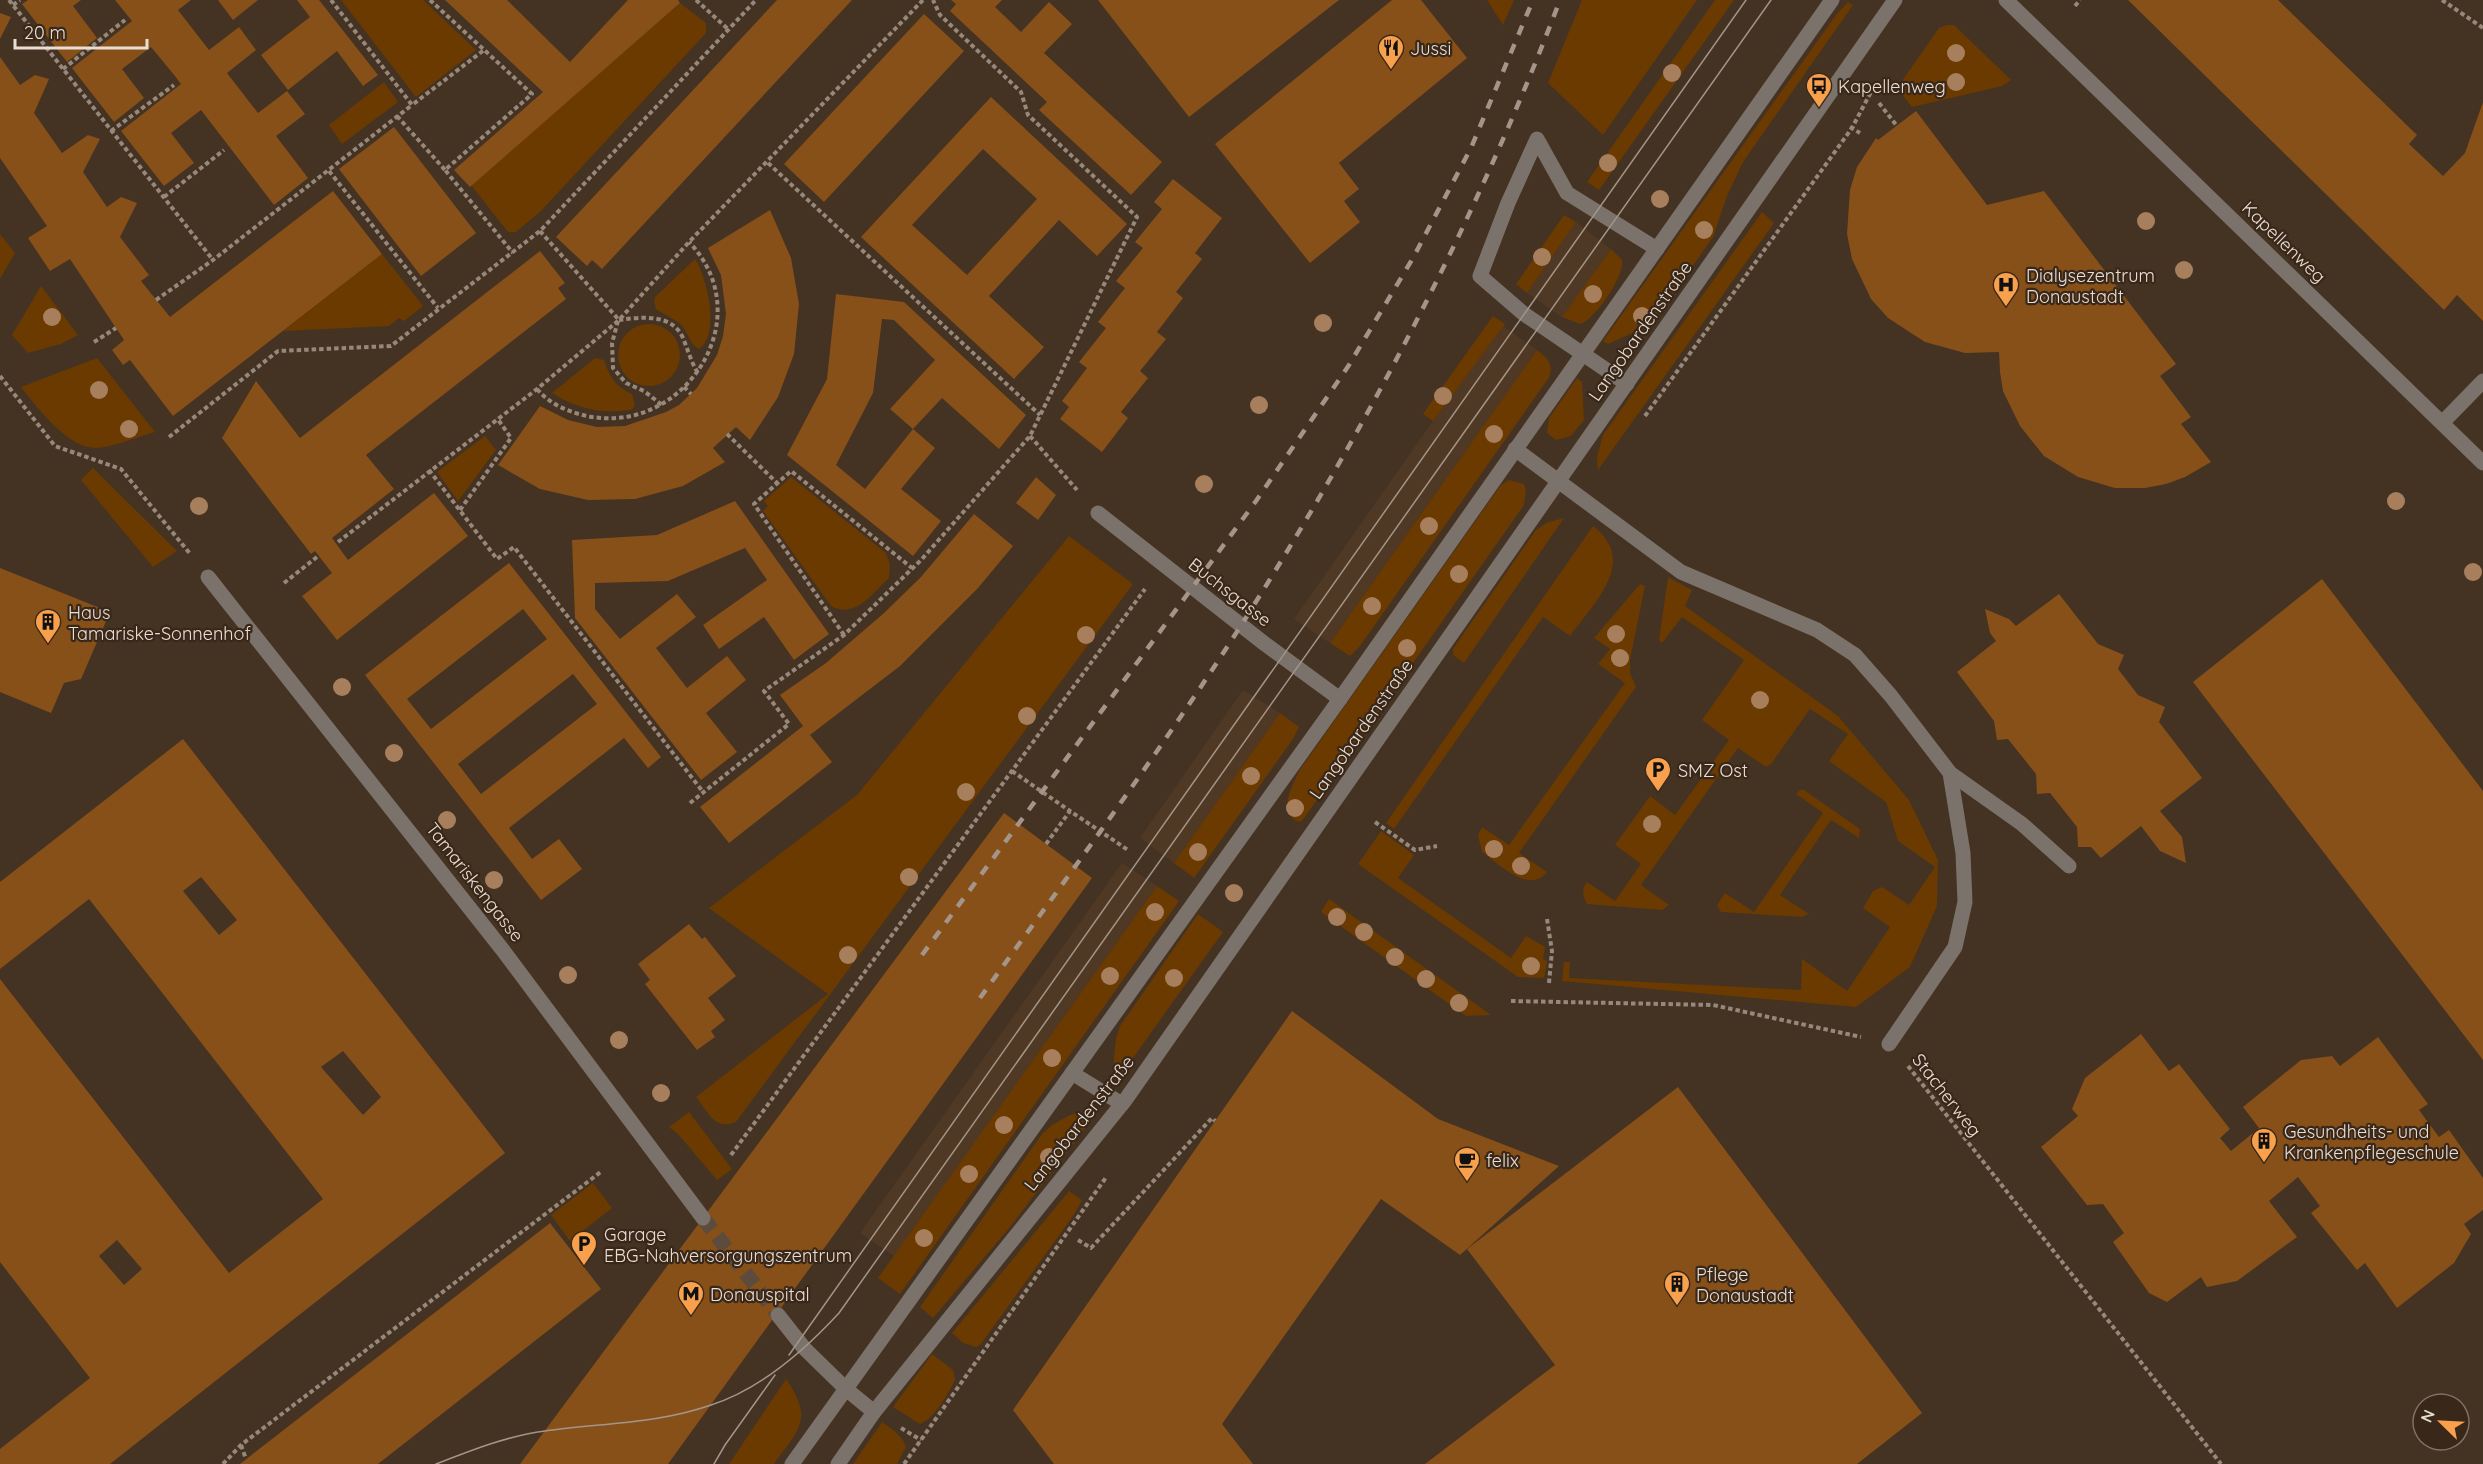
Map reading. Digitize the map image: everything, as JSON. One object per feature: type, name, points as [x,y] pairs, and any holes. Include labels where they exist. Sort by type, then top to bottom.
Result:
[{"type":"street","name":"Langobardenstraße","points":[[792,1464],[1340,699],[1832,0]]},
{"type":"street","name":"Langobardenstraße","points":[[838,1464],[874,1412],[1122,1104],[1895,0]]},
{"type":"street","name":"Kapellenweg","points":[[2006,0],[2483,463]]},
{"type":"street","points":[[1627,384],[1524,314],[1480,276],[1508,203],[1537,139],[1567,193],[1657,249]]},
{"type":"street","points":[[2442,423],[2483,381]]},
{"type":"street","points":[[1515,450],[1681,572],[1817,630],[1855,655],[1892,696],[1950,773],[2022,824],[2069,866]]},
{"type":"street","name":"Buchsgasse","points":[[1098,513],[1273,651],[1340,699]]},
{"type":"street","name":"Tamariskengasse","points":[[208,577],[502,949],[703,1218]]},
{"type":"street","points":[[1889,1044],[1955,947],[1965,902],[1963,853],[1950,773]]},
{"type":"street","points":[[1072,1073],[1122,1104]]},
{"type":"street","points":[[777,1315],[804,1348],[846,1389],[874,1412]]},
{"type":"path","points":[[9,0],[213,260]]},
{"type":"path","points":[[13,5],[20,0]]},
{"type":"path","points":[[331,0],[412,105]]},
{"type":"path","points":[[430,0],[532,93],[445,170]]},
{"type":"path","points":[[696,0],[729,30]]},
{"type":"path","points":[[169,437],[278,351],[390,346],[540,231],[756,0]]},
{"type":"path","points":[[338,542],[537,389],[619,320],[689,242],[923,0]]},
{"type":"path","points":[[690,803],[789,724],[764,691],[844,635],[912,568],[1030,436],[1137,217],[1028,115],[1021,92],[940,15],[933,0]]},
{"type":"path","points":[[2075,6],[2080,0]]},
{"type":"path","points":[[2442,0],[2483,28]]},
{"type":"path","points":[[63,69],[125,20]]},
{"type":"path","points":[[156,300],[213,260],[484,50]]},
{"type":"path","points":[[111,131],[174,85]]},
{"type":"path","points":[[1642,421],[1852,128],[1875,85]]},
{"type":"path","points":[[1880,103],[1897,126]]},
{"type":"path","points":[[397,116],[513,253]]},
{"type":"path","points":[[1844,122],[1860,133]]},
{"type":"path","points":[[164,197],[224,150]]},
{"type":"path","points":[[768,162],[1040,416]]},
{"type":"path","points":[[329,171],[438,308]]},
{"type":"path","points":[[540,231],[619,320]]},
{"type":"path","points":[[537,389],[547,400],[569,411],[598,419],[626,418],[662,405],[698,374],[708,357],[717,321],[715,283],[702,255],[689,242]]},
{"type":"path","points":[[619,320],[647,317],[668,322],[682,336],[687,354],[698,374]]},
{"type":"path","points":[[619,320],[612,343],[613,368],[626,383],[644,391],[662,405]]},
{"type":"path","points":[[94,342],[116,328]]},
{"type":"path","points":[[0,376],[55,446],[121,469],[208,577]]},
{"type":"path","points":[[684,387],[691,394]]},
{"type":"path","points":[[460,510],[511,438],[497,418]]},
{"type":"path","points":[[727,434],[778,484]]},
{"type":"path","points":[[1030,436],[1098,513]]},
{"type":"path","points":[[429,470],[497,559],[514,547],[703,792]]},
{"type":"path","points":[[844,635],[754,504],[791,471],[912,568]]},
{"type":"path","points":[[284,583],[317,558]]},
{"type":"path","points":[[731,1155],[1163,564]]},
{"type":"path","points":[[1012,771],[1128,850]]},
{"type":"path","points":[[1046,844],[1070,811]]},
{"type":"path","points":[[1375,822],[1415,850],[1437,846]]},
{"type":"path","points":[[1547,919],[1552,951],[1549,983]]},
{"type":"path","name":"Stacherweg","points":[[1511,1001],[1713,1005],[1889,1044],[2221,1464]]},
{"type":"path","points":[[1078,1240],[1091,1248],[1212,1118],[1215,1121]]},
{"type":"path","points":[[223,1464],[241,1445],[602,1171]]},
{"type":"path","points":[[904,1464],[1108,1174]]},
{"type":"path","points":[[241,1445],[246,1459]]},
{"type":"shaded area","points":[[341,0],[423,0],[476,50],[416,97]]},
{"type":"shaded area","points":[[1487,0],[1514,0],[1503,25]]},
{"type":"shaded area","points":[[1582,0],[1697,0],[1603,135],[1548,83]]},
{"type":"shaded area","points":[[1715,0],[1734,0],[1599,190],[1587,182]]},
{"type":"shaded area","points":[[1848,2],[1853,5],[1743,162],[1727,196],[1713,237],[1652,324],[1608,344],[1603,341],[1836,15]]},
{"type":"shaded area","points":[[680,3],[706,23],[706,33],[541,211],[516,232],[508,232],[471,185]]},
{"type":"shaded area","points":[[1954,25],[2011,80],[2002,86],[1912,107],[1897,88],[1939,28]]},
{"type":"shaded area","points":[[384,82],[398,102],[342,144],[329,125]]},
{"type":"shaded area","points":[[1762,212],[1774,223],[1598,470],[1597,457],[1603,435]]},
{"type":"shaded area","points":[[1564,215],[1576,222],[1527,293],[1516,284]]},
{"type":"shaded area","points":[[1576,222],[1611,249],[1562,317],[1527,293]]},
{"type":"shaded area","points":[[0,234],[15,253],[0,279]]},
{"type":"shaded area","points":[[1611,249],[1622,260],[1622,267],[1608,296],[1593,315],[1580,324],[1562,317]]},
{"type":"shaded area","points":[[382,254],[423,306],[404,321],[399,318],[389,326],[283,331]]},
{"type":"shaded area","points":[[695,259],[704,279],[711,319],[706,342],[699,349],[681,325],[656,309],[654,302],[655,297]]},
{"type":"shaded area","points":[[41,286],[78,335],[61,344],[28,353],[12,335]]},
{"type":"shaded area","points":[[1493,316],[1505,324],[1433,421],[1423,414]]},
{"type":"shaded area","points":[[649,324],[661,326],[671,333],[678,343],[680,355],[678,367],[671,377],[661,384],[649,386],[637,384],[627,377],[620,367],[618,355],[620,343],[627,333],[637,326]]},
{"type":"shaded area","points":[[1503,326],[1537,350],[1330,643],[1294,619],[1433,421]]},
{"type":"shaded area","points":[[1537,350],[1549,363],[1551,370],[1548,379],[1360,646],[1350,656],[1330,643]]},
{"type":"shaded area","points":[[97,358],[155,432],[109,446],[96,448],[85,446],[74,441],[54,425],[21,387]]},
{"type":"shaded area","points":[[595,358],[604,360],[614,380],[632,394],[635,406],[631,410],[599,411],[571,403],[552,393]]},
{"type":"shaded area","points":[[1577,378],[1582,382],[1584,420],[1571,436],[1556,440],[1547,433],[1549,418]]},
{"type":"shaded area","points":[[485,436],[496,450],[458,501],[437,472]]},
{"type":"shaded area","points":[[93,468],[177,551],[153,567],[81,480]]},
{"type":"shaded area","points":[[791,477],[886,553],[890,565],[889,578],[856,607],[840,609],[831,606],[763,511],[768,506],[764,501]]},
{"type":"shaded area","points":[[1509,480],[1524,484],[1526,491],[1524,505],[1302,821],[1298,822],[1288,812],[1287,805],[1290,791],[1299,771],[1501,485]]},
{"type":"shaded area","points":[[1564,518],[1464,663],[1453,655],[1453,649],[1536,530],[1548,522]]},
{"type":"shaded area","points":[[1593,526],[1606,539],[1612,553],[1612,567],[1608,582],[1600,596],[1570,636],[1543,617],[1394,829],[1386,823]]},
{"type":"shaded area","points":[[1069,536],[1133,584],[736,1122],[723,1124],[717,1122],[696,1097],[828,994],[709,908],[857,795]]},
{"type":"shaded area","points":[[1668,577],[1692,590],[1685,606],[1838,716],[1909,800],[1938,860],[1937,906],[1910,967],[1856,1007],[1562,981],[1564,962],[1570,962],[1569,978],[1801,990],[1802,959],[1847,991],[1890,927],[1863,908],[1873,891],[1882,887],[1909,905],[1935,867],[1898,841],[1886,802],[1829,761],[1848,734],[1810,709],[1771,764],[1766,767],[1738,748],[1641,885],[1669,905],[1662,910],[1587,904],[1583,893],[1587,882],[1615,901],[1641,864],[1615,845],[1650,796],[1675,815],[1729,740],[1702,720],[1744,660],[1682,617],[1662,643],[1659,640]]},
{"type":"shaded area","points":[[1640,584],[1645,586],[1630,660],[1630,673],[1636,687],[1519,853],[1547,872],[1540,878],[1523,879],[1482,852],[1478,835],[1482,827],[1509,845],[1625,683],[1598,664],[1610,649],[1594,638]]},
{"type":"shaded area","points":[[1243,690],[1280,713],[1174,863],[1140,838]]},
{"type":"shaded area","points":[[1280,713],[1299,727],[1293,739],[1194,878],[1174,863]]},
{"type":"shaded area","points":[[1804,790],[1860,829],[1859,838],[1831,820],[1780,895],[1809,914],[1802,917],[1721,912],[1717,905],[1725,893],[1754,912],[1823,813],[1796,794]]},
{"type":"shaded area","points":[[1381,831],[1414,855],[1398,878],[1511,958],[1526,936],[1545,947],[1543,959],[1547,961],[1544,978],[1518,977],[1358,864]]},
{"type":"shaded area","points":[[1122,863],[1157,886],[894,1256],[860,1233]]},
{"type":"shaded area","points":[[1157,886],[1179,901],[900,1294],[878,1278]]},
{"type":"shaded area","points":[[1329,899],[1491,1015],[1466,1016],[1321,912]]},
{"type":"shaded area","points":[[1198,914],[1223,932],[1125,1069],[1119,1072],[1113,1069],[1116,1038],[1120,1026]]},
{"type":"shaded area","points":[[1083,1111],[1089,1111],[1090,1122],[1010,1227],[933,1318],[920,1307],[1042,1134],[1052,1125]]},
{"type":"shaded area","points":[[689,1112],[732,1169],[717,1180],[678,1134],[669,1127]]},
{"type":"shaded area","points":[[593,1183],[612,1208],[570,1241],[551,1215]]},
{"type":"shaded area","points":[[1069,1191],[1082,1200],[1073,1216],[981,1344],[976,1347],[963,1343],[952,1333]]},
{"type":"shaded area","points":[[932,1354],[953,1370],[955,1380],[936,1411],[920,1424],[893,1407]]},
{"type":"shaded area","points":[[786,1379],[795,1393],[801,1414],[800,1423],[790,1442],[774,1464],[729,1464]]},
{"type":"shaded area","points":[[882,1422],[899,1436],[906,1447],[897,1464],[853,1464]]},
{"type":"building","points":[[28,0],[81,0],[73,6],[97,38],[67,62],[22,4]]},
{"type":"building","points":[[115,0],[191,0],[178,10],[209,50],[239,27],[256,50],[227,73],[258,113],[287,91],[305,114],[276,136],[308,178],[274,205],[201,110],[171,133],[194,163],[164,186],[121,131],[181,84],[175,76],[151,47],[122,69],[144,98],[114,122],[72,68],[132,21]]},
{"type":"building","points":[[218,0],[258,0],[233,20]]},
{"type":"building","points":[[297,0],[319,0],[378,75],[363,86],[337,51],[288,90],[261,55],[310,17]]},
{"type":"building","points":[[445,0],[507,0],[570,62],[628,0],[678,0],[680,3],[470,187],[454,170],[543,92]]},
{"type":"building","points":[[777,0],[852,0],[602,269],[592,260],[587,266],[556,237]]},
{"type":"building","points":[[951,0],[1002,0],[995,7],[1021,32],[1049,2],[1072,24],[1044,53],[1162,162],[1131,195],[1039,110],[1047,102],[950,11],[956,4]]},
{"type":"building","points":[[1098,0],[1339,0],[1189,117]]},
{"type":"building","points":[[1392,0],[1421,0],[1467,58],[1339,163],[1359,189],[1344,201],[1360,222],[1310,263],[1215,144]]},
{"type":"building","points":[[2128,0],[2278,0],[2417,135],[2409,144],[2443,176],[2465,153],[2483,102],[2483,321],[2457,295],[2444,310]]},
{"type":"building","points":[[0,13],[11,17],[0,39]]},
{"type":"building","points":[[924,14],[964,51],[824,202],[784,164]]},
{"type":"building","points":[[0,57],[20,85],[35,75],[49,79],[34,113],[62,153],[88,135],[100,139],[83,172],[107,207],[121,197],[137,203],[120,237],[149,275],[141,281],[170,317],[333,191],[382,254],[173,416],[130,360],[123,365],[112,350],[124,340],[70,259],[50,271],[28,238],[47,226],[0,158]]},
{"type":"building","points":[[991,97],[1127,224],[1097,256],[1059,220],[989,296],[1044,347],[1014,379],[861,237]],"holes":[[[983,149],[1037,199],[967,275],[912,225]]]},
{"type":"building","name":"Dialysezentrum Donaustadt","points":[[1916,111],[1987,205],[2044,191],[2176,364],[2160,376],[2191,417],[2181,424],[2211,462],[2185,477],[2145,488],[2115,488],[2078,477],[2044,456],[2020,426],[2003,391],[1999,352],[1965,353],[1925,342],[1888,318],[1871,299],[1852,259],[1847,234],[1850,190],[1857,167],[1876,138],[1878,140]]},
{"type":"building","points":[[394,127],[476,233],[421,276],[339,169]]},
{"type":"building","points":[[1173,179],[1222,218],[1195,253],[1202,259],[1176,292],[1183,298],[1157,332],[1166,339],[1140,371],[1148,378],[1121,412],[1128,418],[1102,452],[1060,419],[1069,407],[1062,401],[1087,368],[1079,362],[1106,328],[1098,322],[1125,288],[1116,281],[1143,248],[1135,242],[1162,209],[1154,202]]},
{"type":"building","points":[[770,210],[791,258],[799,304],[794,354],[778,397],[750,440],[736,427],[713,448],[725,462],[683,486],[635,499],[588,500],[540,489],[498,465],[540,406],[568,420],[597,427],[625,426],[666,412],[679,405],[697,388],[717,355],[723,336],[726,314],[721,275],[708,248]]},
{"type":"building","points":[[540,251],[565,283],[558,288],[566,299],[366,455],[394,489],[332,538],[348,560],[434,493],[468,536],[337,640],[302,596],[332,573],[315,551],[311,554],[222,438],[256,381],[300,438]]},
{"type":"building","points":[[836,294],[904,302],[1026,415],[999,449],[942,398],[913,429],[935,448],[901,489],[941,521],[913,556],[787,455],[827,379]],"holes":[[[882,319],[894,320],[935,360],[890,409],[913,429],[865,489],[836,465],[873,393]]]},
{"type":"building","points":[[1036,477],[1056,495],[1038,520],[1016,503]]},
{"type":"building","points":[[735,501],[829,634],[794,660],[764,617],[719,649],[703,625],[767,580],[745,548],[668,581],[595,583],[595,609],[620,639],[677,594],[696,617],[656,648],[687,688],[727,656],[746,680],[706,713],[737,752],[701,780],[575,618],[572,540],[657,535]]},
{"type":"building","points":[[974,514],[1013,546],[978,588],[900,666],[810,735],[832,762],[729,843],[700,807],[803,726],[780,695],[826,663],[884,613],[921,577]]},
{"type":"building","points":[[509,563],[661,757],[648,768],[624,738],[509,828],[532,859],[559,839],[582,869],[541,900],[365,675]],"holes":[[[523,609],[547,639],[431,729],[407,699]],[[573,674],[597,704],[481,794],[458,764]]]},
{"type":"building","name":"Haus Tamariske-Sonnenhof","points":[[0,568],[110,612],[81,679],[64,683],[51,713],[0,692]]},
{"type":"building","points":[[2322,579],[2483,791],[2483,1060],[2193,682]]},
{"type":"building","points":[[2059,594],[2098,644],[2124,655],[2118,669],[2138,695],[2165,707],[2159,722],[2202,778],[2160,811],[2182,837],[2186,863],[2160,851],[2141,826],[2101,858],[2091,847],[2078,847],[2077,827],[2050,793],[2037,794],[2036,774],[2008,739],[1997,740],[1994,721],[1957,672],[1996,641],[1990,633],[1985,609],[2009,619],[2016,626]]},
{"type":"building","points":[[183,739],[505,1153],[110,1464],[0,1464],[0,1449],[90,1378],[0,1262],[0,979],[229,1273],[323,1199],[89,899],[0,969],[0,882]],"holes":[[[201,877],[237,920],[219,935],[183,891]],[[343,1051],[381,1097],[363,1115],[321,1067]],[[117,1240],[142,1269],[124,1285],[99,1256]]]},
{"type":"building","points":[[1004,813],[1092,878],[668,1464],[520,1464]]},
{"type":"building","points":[[689,924],[702,939],[705,937],[736,976],[708,998],[725,1020],[711,1031],[715,1037],[697,1050],[645,984],[650,980],[638,964]]},
{"type":"building","points":[[1292,1011],[1438,1119],[1559,1166],[1460,1255],[1381,1199],[1222,1424],[1253,1464],[1054,1464],[1013,1410]]},
{"type":"building","name":"Gesundheits- und Krankenpflegeschule","points":[[2141,1034],[2169,1071],[2179,1064],[2230,1129],[2220,1138],[2231,1151],[2259,1128],[2243,1107],[2301,1060],[2332,1056],[2340,1066],[2378,1037],[2428,1104],[2419,1110],[2439,1137],[2449,1130],[2483,1178],[2483,1210],[2464,1224],[2471,1234],[2454,1263],[2397,1308],[2365,1263],[2357,1270],[2311,1213],[2320,1206],[2298,1177],[2269,1201],[2297,1237],[2237,1281],[2207,1287],[2201,1277],[2167,1302],[2149,1293],[2113,1242],[2124,1233],[2103,1204],[2087,1205],[2041,1147],[2078,1116],[2072,1109],[2085,1078]]},
{"type":"building","name":"Pflege Donaustadt","points":[[1678,1087],[1922,1413],[1857,1464],[1425,1464],[1555,1365],[1467,1249]]},
{"type":"building","points":[[550,1223],[601,1289],[378,1464],[240,1464]]},
{"type":"tunnel","points":[[703,1218],[778,1315]]},
{"type":"tram line","points":[[789,1355],[1746,0]]},
{"type":"tram line","points":[[436,1464],[517,1436],[670,1416],[711,1405],[747,1389],[781,1367],[839,1313],[1771,0]]},
{"type":"tram line","points":[[714,1464],[775,1375]]},
{"type":"railway","points":[[922,955],[1256,501],[1349,365],[1413,258],[1471,148],[1533,0]]},
{"type":"railway","points":[[980,998],[1108,821],[1201,687],[1279,565],[1325,487],[1370,408],[1453,248],[1527,84],[1560,0]]},
{"type":"place","name":"Jussi","points":[[1391,71]]},
{"type":"place","name":"Kapellenweg","points":[[1819,109]]},
{"type":"place","name":"Dialysezentrum Donaustadt","points":[[2006,308]]},
{"type":"place","name":"Haus Tamariske-Sonnenhof","points":[[48,645]]},
{"type":"place","name":"SMZ Ost","points":[[1658,793]]},
{"type":"place","name":"Gesundheits- und Krankenpflegeschule","points":[[2264,1164]]},
{"type":"place","name":"felix","points":[[1467,1183]]},
{"type":"place","name":"Garage EBG-Nahversorgungszentrum","points":[[584,1267]]},
{"type":"place","name":"Pflege Donaustadt","points":[[1677,1307]]},
{"type":"place","name":"Donauspital","points":[[691,1317]]}]
